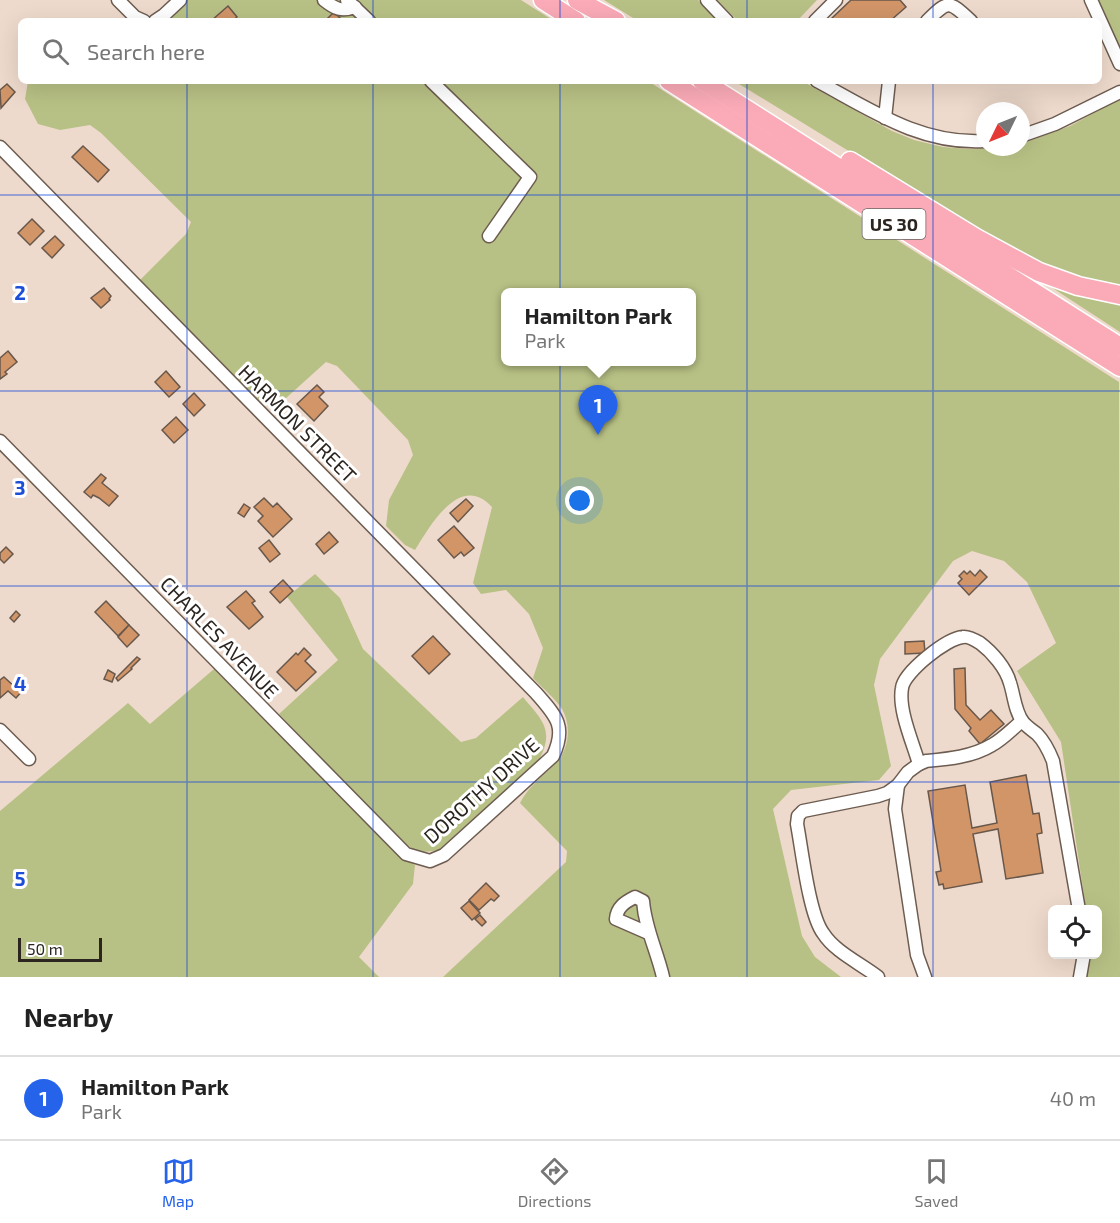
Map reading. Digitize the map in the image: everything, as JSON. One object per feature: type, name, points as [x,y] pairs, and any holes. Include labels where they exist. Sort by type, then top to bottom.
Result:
[{"type":"highway","points":[[543,0],[571,18]]},
{"type":"highway","points":[[577,0],[604,18]]},
{"type":"highway","points":[[577,0],[610,18]]},
{"type":"highway","name":"US 30","points":[[674,84],[1120,367]]},
{"type":"highway","name":"US 30","points":[[707,84],[1120,347]]},
{"type":"highway","points":[[726,84],[1010,257],[1054,279],[1120,295]]},
{"type":"street","points":[[118,0],[140,18]]},
{"type":"street","points":[[160,18],[180,0]]},
{"type":"street","points":[[324,0],[345,11],[351,4],[366,18]]},
{"type":"street","points":[[706,0],[724,18]]},
{"type":"street","points":[[818,18],[836,0]]},
{"type":"street","points":[[1091,0],[1099,18]]},
{"type":"street","points":[[930,18],[948,3],[957,6],[968,18]]},
{"type":"street","points":[[1102,24],[1120,64]]},
{"type":"street","points":[[434,84],[530,177],[489,236]]},
{"type":"street","points":[[823,84],[916,132],[933,137],[976,141]]},
{"type":"street","points":[[885,118],[889,84]]},
{"type":"street","points":[[1030,133],[1055,124],[1120,92]]},
{"type":"street","name":"HARMON STREET","points":[[0,147],[536,693],[554,713],[560,731]]},
{"type":"street","name":"CHARLES AVENUE","points":[[0,441],[385,834],[406,854],[414,857]]},
{"type":"street","points":[[919,764],[903,707],[902,684],[910,672],[924,659],[955,639],[963,636],[969,638],[979,643],[996,659],[1010,680],[1022,721],[1039,736],[1049,751],[1053,761],[1078,905]]},
{"type":"street","points":[[878,977],[833,945],[822,933],[815,918],[797,824],[798,816],[803,811],[887,793],[919,764],[926,761],[968,756],[981,751],[993,745],[1022,721]]},
{"type":"street","points":[[0,730],[29,759]]},
{"type":"street","name":"DOROTHY DRIVE","points":[[414,857],[430,861],[444,855],[553,756],[560,731]]},
{"type":"street","points":[[898,784],[895,809],[916,955],[925,977]]},
{"type":"street","points":[[648,933],[658,954],[663,977]]},
{"type":"street","points":[[1080,977],[1083,959]]},
{"type":"green space","points":[[185,0],[521,0],[549,18],[165,18]]},
{"type":"green space","points":[[604,0],[698,0],[716,18],[633,18]]},
{"type":"green space","points":[[717,0],[817,0],[800,18],[735,18]]},
{"type":"green space","points":[[1096,0],[1120,0],[1120,49]]},
{"type":"green space","points":[[28,84],[653,84],[1119,382],[1120,977],[1085,977],[1088,959],[1102,959],[1102,905],[1085,905],[1061,742],[1017,671],[1056,643],[1027,582],[1004,561],[972,551],[953,561],[880,659],[874,685],[891,766],[879,780],[791,790],[773,809],[802,936],[815,957],[841,977],[443,977],[566,862],[567,851],[520,803],[531,787],[559,759],[566,746],[568,730],[562,709],[533,678],[543,648],[529,614],[506,590],[481,594],[473,583],[492,507],[480,498],[469,496],[458,499],[447,506],[415,550],[405,545],[386,526],[389,500],[413,455],[408,440],[337,366],[326,362],[275,408],[264,405],[140,280],[186,234],[191,222],[101,133],[90,125],[60,130],[38,124],[25,99]]},
{"type":"green space","points":[[739,84],[807,84],[892,131],[914,140],[943,147],[976,149],[976,156],[1030,156],[1030,141],[1070,126],[1120,99],[1120,287],[1084,280],[1053,270],[973,227]]},
{"type":"green space","points":[[1053,283],[1120,302],[1120,332],[1051,287]]},
{"type":"green space","points":[[315,574],[340,598],[363,649],[461,742],[476,738],[523,697],[541,719],[546,741],[539,760],[440,850],[427,852],[417,850],[397,838],[279,714],[338,660],[287,597]]},
{"type":"green space","points":[[214,669],[384,841],[399,855],[415,865],[413,884],[359,957],[379,977],[0,977],[0,811],[128,703],[150,724]]},
{"type":"building","points":[[851,0],[900,0],[906,7],[893,18],[832,18]]},
{"type":"building","points":[[228,6],[237,17],[236,18],[214,18]]},
{"type":"building","points":[[334,12],[340,18],[328,18]]},
{"type":"building","points":[[7,84],[15,92],[1,108],[0,90]]},
{"type":"building","points":[[83,146],[109,170],[98,182],[72,157]]},
{"type":"building","points":[[32,219],[44,231],[30,245],[18,233]]},
{"type":"building","points":[[55,236],[64,245],[52,258],[42,248]]},
{"type":"building","points":[[104,288],[111,296],[101,308],[91,298]]},
{"type":"building","points":[[8,351],[17,362],[0,379],[0,358]]},
{"type":"building","points":[[166,371],[180,387],[169,397],[155,382]]},
{"type":"building","points":[[317,385],[324,392],[319,397],[328,406],[314,421],[297,404]]},
{"type":"building","points":[[194,393],[205,405],[194,416],[183,404]]},
{"type":"building","points":[[176,417],[188,430],[174,443],[162,430]]},
{"type":"building","points":[[101,474],[106,478],[102,483],[118,496],[109,506],[99,498],[93,495],[91,498],[84,492]]},
{"type":"building","points":[[264,498],[273,507],[277,503],[292,519],[273,537],[258,521],[263,516],[254,507]]},
{"type":"building","points":[[466,499],[473,506],[458,522],[450,513]]},
{"type":"building","points":[[244,504],[250,508],[244,517],[238,513]]},
{"type":"building","points":[[454,526],[474,548],[464,556],[461,552],[454,558],[438,540]]},
{"type":"building","points":[[329,532],[338,542],[324,554],[316,544]]},
{"type":"building","points":[[269,540],[280,554],[270,562],[259,548]]},
{"type":"building","points":[[6,547],[13,554],[4,563],[0,559],[0,553]]},
{"type":"building","points":[[980,570],[987,577],[969,595],[958,583],[962,579],[959,576],[964,571],[967,574],[970,571],[975,576]]},
{"type":"building","points":[[283,580],[293,591],[280,603],[270,592]]},
{"type":"building","points":[[246,591],[255,601],[252,603],[263,617],[249,629],[227,607]]},
{"type":"building","points":[[106,601],[129,625],[118,636],[95,612]]},
{"type":"building","points":[[16,611],[20,615],[14,622],[10,618]]},
{"type":"building","points":[[129,625],[139,635],[127,647],[118,637]]},
{"type":"building","points":[[433,636],[450,654],[429,674],[412,656]]},
{"type":"building","points":[[924,641],[925,653],[905,654],[905,642]]},
{"type":"building","points":[[304,648],[311,655],[305,661],[316,672],[296,691],[277,672]]},
{"type":"building","points":[[137,657],[140,659],[118,681],[116,678]]},
{"type":"building","points":[[965,668],[966,705],[980,720],[991,710],[1004,724],[980,744],[969,731],[971,728],[955,709],[954,669]]},
{"type":"building","points":[[108,670],[115,674],[112,682],[104,679]]},
{"type":"building","points":[[4,677],[16,688],[19,686],[23,690],[16,698],[8,691],[0,698],[0,680]]},
{"type":"building","points":[[1026,775],[1033,814],[1039,813],[1042,833],[1037,834],[1043,873],[1006,879],[998,829],[973,834],[982,882],[944,889],[943,884],[939,885],[936,872],[941,871],[928,791],[965,785],[972,828],[997,823],[990,782]]},
{"type":"building","points":[[486,883],[499,896],[494,901],[491,899],[479,910],[469,900]]},
{"type":"building","points":[[469,901],[480,913],[472,920],[461,908]]},
{"type":"building","points":[[480,915],[486,922],[482,926],[475,919]]},
{"type":"place","name":"Hamilton Park","points":[[598,435]]}]
